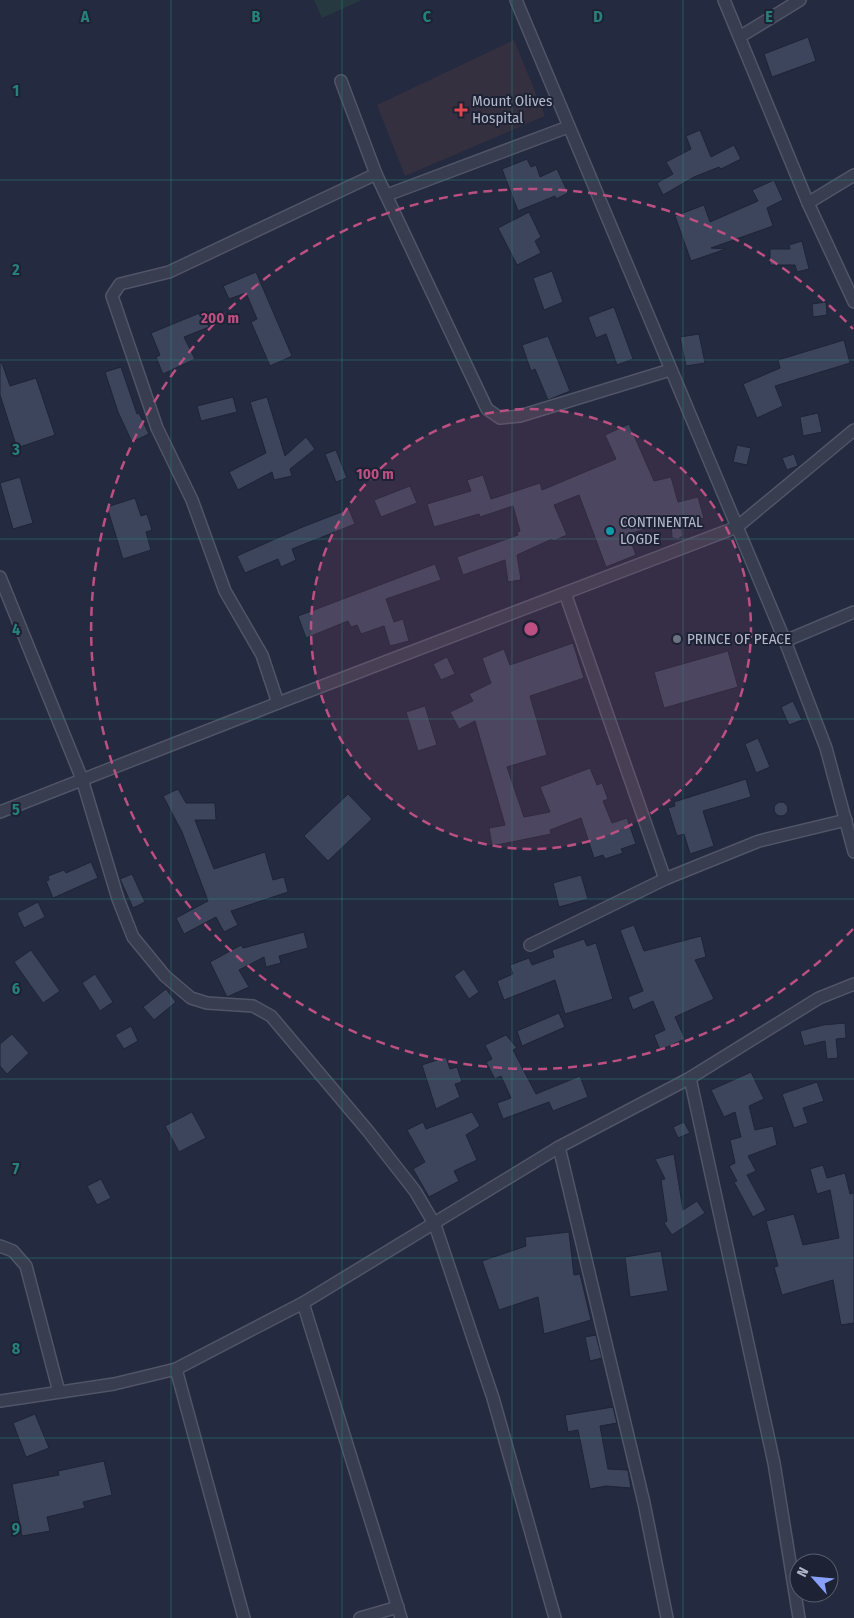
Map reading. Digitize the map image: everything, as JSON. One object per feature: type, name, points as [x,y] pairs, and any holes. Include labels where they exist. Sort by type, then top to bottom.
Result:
[{"type":"street","points":[[516,0],[785,641],[826,748],[854,852]]},
{"type":"street","points":[[724,0],[741,36],[808,203],[854,302]]},
{"type":"street","points":[[741,36],[800,0]]},
{"type":"street","points":[[340,81],[376,174],[487,409],[500,418],[520,416],[670,370]]},
{"type":"street","points":[[387,195],[568,127]]},
{"type":"street","points":[[278,703],[262,656],[225,591],[192,500],[157,428],[112,296],[120,284],[168,272],[376,174]]},
{"type":"street","points":[[808,203],[854,175]]},
{"type":"street","points":[[0,812],[737,527],[854,430]]},
{"type":"street","points":[[0,577],[82,779],[118,899],[133,937],[165,976],[191,998],[207,1003],[253,1006],[271,1016],[368,1131],[414,1190],[435,1224],[494,1398],[555,1618]]},
{"type":"street","points":[[565,593],[665,879]]},
{"type":"street","points":[[785,641],[854,612]]},
{"type":"street","points":[[530,945],[665,879],[759,841],[846,820]]},
{"type":"street","points":[[0,1401],[114,1384],[176,1369],[304,1303],[559,1147],[690,1078],[819,998],[854,984]]},
{"type":"street","points":[[690,1078],[774,1463],[799,1618]]},
{"type":"street","points":[[559,1147],[644,1503],[667,1618]]},
{"type":"street","points":[[0,1246],[13,1251],[26,1266],[59,1392]]},
{"type":"street","points":[[304,1303],[400,1612],[360,1618]]},
{"type":"street","points":[[176,1369],[244,1618]]},
{"type":"shaded area","points":[[314,0],[362,0],[322,18]]},
{"type":"shaded area","name":"Mount Olives Hospital","points":[[514,40],[545,116],[405,176],[377,105]]},
{"type":"building","points":[[808,37],[816,61],[772,77],[764,54]]},
{"type":"building","points":[[700,130],[711,157],[734,145],[741,159],[721,169],[719,167],[694,177],[663,195],[657,183],[673,174],[666,162],[691,149],[686,136]]},
{"type":"building","points":[[527,159],[531,167],[536,165],[540,177],[557,169],[568,193],[556,199],[555,196],[518,211],[502,169]]},
{"type":"building","points":[[774,180],[783,200],[767,208],[773,226],[711,248],[726,249],[691,261],[675,216],[704,205],[710,222],[758,201],[752,190]]},
{"type":"building","points":[[529,212],[541,237],[535,241],[541,253],[517,265],[498,228]]},
{"type":"building","points":[[802,241],[809,269],[797,272],[795,265],[770,265],[770,249],[790,249],[789,245]]},
{"type":"building","points":[[552,271],[563,302],[544,310],[533,278]]},
{"type":"building","points":[[256,272],[292,356],[270,366],[251,322],[257,319],[246,293],[229,299],[223,286]]},
{"type":"building","points":[[826,302],[827,315],[813,317],[812,304]]},
{"type":"building","points":[[614,307],[633,359],[617,365],[606,334],[596,338],[588,317]]},
{"type":"building","points":[[202,312],[209,327],[184,337],[195,359],[163,374],[156,357],[160,355],[151,333]]},
{"type":"building","points":[[699,334],[705,363],[686,366],[680,337]]},
{"type":"building","points":[[548,336],[570,391],[548,400],[535,369],[531,371],[522,345]]},
{"type":"building","points":[[844,340],[850,363],[775,386],[783,406],[757,418],[743,384],[780,368],[778,360]]},
{"type":"building","points":[[0,363],[2,363],[10,386],[36,378],[55,435],[17,448],[0,395]]},
{"type":"building","points":[[121,367],[137,414],[139,413],[149,434],[132,442],[118,412],[105,372]]},
{"type":"building","points":[[233,397],[237,412],[201,421],[197,406]]},
{"type":"building","points":[[267,397],[285,456],[306,437],[315,449],[290,469],[292,476],[274,480],[272,472],[238,490],[229,472],[266,453],[250,402]]},
{"type":"building","points":[[818,413],[822,432],[803,436],[800,417]]},
{"type":"building","points":[[629,424],[654,481],[671,477],[678,502],[698,497],[704,518],[681,524],[683,536],[678,539],[672,538],[671,522],[628,534],[636,555],[606,567],[579,495],[554,505],[567,535],[553,541],[552,539],[517,555],[521,580],[508,582],[505,560],[463,575],[457,557],[518,535],[517,532],[520,531],[513,506],[480,517],[479,514],[434,527],[427,504],[471,491],[467,480],[483,475],[491,499],[540,483],[542,490],[616,459],[605,435]]},
{"type":"building","points":[[737,445],[751,448],[747,465],[733,462]]},
{"type":"building","points":[[336,450],[347,478],[336,482],[325,454]]},
{"type":"building","points":[[794,454],[798,466],[787,470],[782,458]]},
{"type":"building","points":[[20,477],[33,523],[13,529],[0,483]]},
{"type":"building","points":[[410,486],[417,503],[381,517],[374,500]]},
{"type":"building","points":[[135,498],[141,516],[147,514],[152,530],[146,532],[151,550],[123,559],[107,507]]},
{"type":"building","points":[[349,509],[355,524],[292,549],[296,560],[281,567],[278,559],[245,573],[237,556]]},
{"type":"building","points":[[435,564],[441,580],[386,599],[394,622],[403,619],[409,641],[390,646],[384,626],[361,634],[357,625],[351,627],[348,621],[306,638],[298,616]]},
{"type":"building","points":[[573,643],[584,678],[530,696],[547,755],[507,767],[524,817],[550,812],[540,787],[590,768],[597,785],[602,783],[608,799],[603,801],[612,823],[627,818],[636,844],[621,849],[623,853],[605,859],[603,855],[594,858],[581,818],[550,830],[551,834],[492,846],[489,828],[505,825],[475,721],[459,729],[450,712],[473,701],[469,694],[491,683],[482,658],[504,649],[510,665]]},
{"type":"building","points":[[728,651],[738,687],[664,708],[654,672]]},
{"type":"building","points":[[447,657],[455,674],[441,680],[433,664]]},
{"type":"building","points":[[793,701],[802,720],[789,725],[781,707]]},
{"type":"building","points":[[425,706],[437,745],[418,751],[406,712]]},
{"type":"building","points":[[758,738],[770,767],[756,773],[745,744]]},
{"type":"building","points":[[746,779],[751,797],[703,811],[714,846],[690,854],[684,834],[677,836],[668,808],[675,806],[674,802]]},
{"type":"building","points":[[178,789],[186,803],[215,803],[216,820],[195,820],[214,869],[265,852],[273,880],[284,877],[288,892],[231,911],[238,925],[224,932],[216,917],[184,934],[176,918],[208,901],[182,832],[163,796]]},
{"type":"building","points":[[348,794],[372,819],[328,861],[304,836]]},
{"type":"building","points":[[781,802],[786,804],[788,809],[786,814],[781,816],[776,814],[774,809],[776,804]]},
{"type":"building","points":[[91,862],[98,878],[53,898],[46,881],[49,880],[48,876],[64,870],[66,873]]},
{"type":"building","points":[[132,874],[145,902],[133,908],[120,879]]},
{"type":"building","points":[[581,875],[588,899],[559,907],[553,883]]},
{"type":"building","points":[[38,902],[45,917],[24,928],[17,913]]},
{"type":"building","points":[[634,925],[644,951],[701,936],[706,957],[695,960],[714,999],[675,1017],[685,1039],[660,1050],[654,1035],[665,1030],[653,1001],[633,1010],[628,997],[643,991],[620,930]]},
{"type":"building","points":[[304,932],[308,948],[279,956],[281,963],[266,967],[264,957],[239,970],[249,987],[227,997],[210,962],[241,945],[243,948]]},
{"type":"building","points":[[584,939],[587,946],[596,943],[613,999],[565,1014],[555,980],[504,1000],[497,981],[513,974],[510,965],[529,958],[532,965],[554,957],[552,950]]},
{"type":"building","points":[[31,950],[60,991],[43,1003],[14,962]]},
{"type":"building","points":[[464,969],[479,992],[469,999],[454,976]]},
{"type":"building","points":[[95,974],[113,1002],[100,1011],[82,983]]},
{"type":"building","points":[[166,989],[176,1002],[154,1020],[143,1007]]},
{"type":"building","points":[[559,1013],[565,1027],[522,1046],[517,1031]]},
{"type":"building","points":[[845,1023],[846,1038],[836,1039],[838,1058],[827,1059],[825,1041],[804,1046],[800,1031],[823,1025]]},
{"type":"building","points":[[131,1026],[138,1041],[124,1049],[115,1035]]},
{"type":"building","points":[[12,1034],[29,1053],[7,1074],[0,1066],[0,1044]]},
{"type":"building","points":[[506,1035],[517,1048],[513,1050],[536,1094],[580,1076],[588,1097],[553,1111],[549,1102],[503,1119],[497,1103],[511,1098],[501,1076],[495,1079],[486,1062],[492,1059],[485,1045]]},
{"type":"building","points":[[446,1057],[450,1069],[457,1067],[462,1082],[455,1084],[460,1097],[436,1109],[422,1065]]},
{"type":"building","points":[[751,1072],[764,1099],[749,1106],[755,1130],[773,1126],[777,1145],[748,1156],[756,1171],[747,1175],[766,1210],[753,1217],[734,1182],[737,1181],[729,1166],[735,1163],[730,1140],[741,1137],[735,1112],[724,1117],[711,1090]]},
{"type":"building","points":[[817,1082],[824,1101],[803,1108],[808,1123],[794,1128],[782,1094]]},
{"type":"building","points":[[192,1112],[206,1138],[179,1152],[165,1126]]},
{"type":"building","points":[[472,1112],[480,1126],[466,1135],[477,1160],[454,1171],[459,1181],[429,1197],[413,1169],[425,1162],[407,1130],[423,1122],[426,1129]]},
{"type":"building","points":[[684,1122],[690,1133],[678,1138],[673,1127]]},
{"type":"building","points":[[674,1154],[683,1210],[697,1201],[705,1213],[672,1235],[664,1223],[667,1221],[661,1180],[665,1179],[655,1159]]},
{"type":"building","points":[[823,1165],[827,1178],[845,1173],[850,1194],[854,1193],[854,1323],[841,1325],[833,1280],[782,1295],[774,1267],[778,1266],[766,1221],[794,1214],[803,1245],[839,1238],[830,1190],[817,1194],[810,1169]]},
{"type":"building","points":[[101,1179],[111,1198],[97,1205],[87,1186]]},
{"type":"building","points":[[569,1232],[574,1275],[580,1274],[591,1320],[544,1334],[538,1297],[499,1310],[482,1261],[526,1246],[525,1237]]},
{"type":"building","points":[[661,1251],[668,1291],[630,1297],[625,1257]]},
{"type":"building","points":[[596,1335],[602,1358],[590,1361],[585,1337]]},
{"type":"building","points":[[613,1407],[617,1423],[600,1426],[608,1469],[628,1470],[631,1488],[606,1486],[590,1489],[578,1430],[568,1432],[565,1415]]},
{"type":"building","points":[[35,1414],[49,1448],[26,1457],[13,1423]]},
{"type":"building","points":[[104,1461],[112,1495],[83,1502],[85,1508],[47,1517],[50,1531],[22,1536],[12,1484],[59,1475],[58,1471]]},
{"type":"place","name":"Mount Olives Hospital","points":[[461,110]]},
{"type":"place","name":"CONTINENTAL LOGDE","points":[[610,531]]},
{"type":"place","name":"PRINCE OF PEACE","points":[[677,639]]}]
